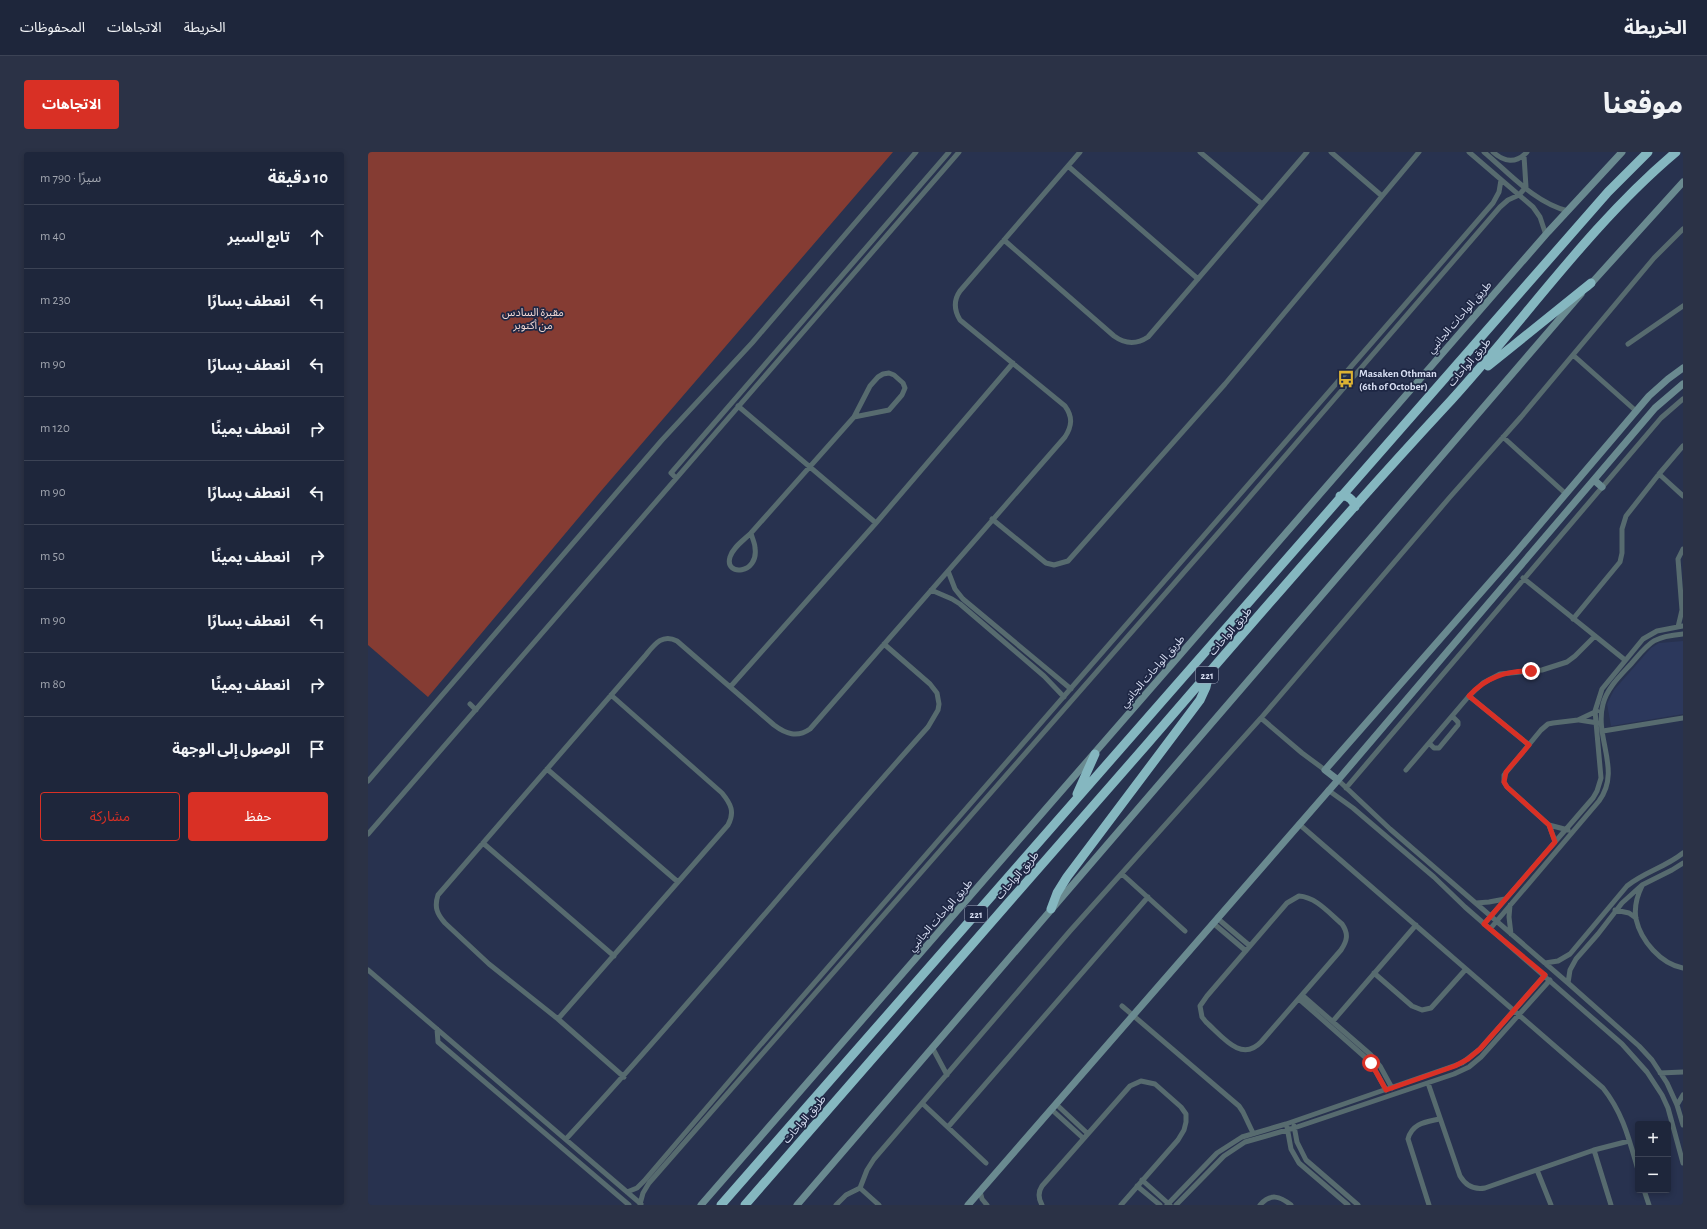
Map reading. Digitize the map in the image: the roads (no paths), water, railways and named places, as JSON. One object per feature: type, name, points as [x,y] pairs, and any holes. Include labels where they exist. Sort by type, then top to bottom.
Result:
[{"type":"highway","name":"طريق الواحات","points":[[721,1205],[1340,496],[1608,192],[1648,152]]},
{"type":"highway","name":"طريق الواحات","points":[[745,1205],[1354,507],[1471,379],[1605,220],[1676,152]]},
{"type":"highway","points":[[1471,379],[1591,283]]},
{"type":"highway","points":[[1340,496],[1349,497],[1353,502],[1354,507]]},
{"type":"highway","points":[[1051,909],[1057,894],[1067,877],[1200,700],[1206,687],[1209,673]]},
{"type":"highway","points":[[1073,803],[1095,754]]},
{"type":"street","points":[[368,781],[662,440],[752,342],[916,152]]},
{"type":"street","points":[[676,478],[671,472],[949,152]]},
{"type":"street","points":[[368,834],[958,152]]},
{"type":"street","points":[[624,1077],[478,954],[440,918],[436,910],[438,895],[657,642],[668,638],[677,641],[778,728],[785,732],[799,735],[810,729],[1065,437],[1070,426],[1070,417],[1065,406],[960,320],[957,315],[955,303],[960,290],[1080,152]]},
{"type":"street","points":[[1200,152],[1262,204]]},
{"type":"street","points":[[1004,240],[1114,336],[1124,342],[1139,342],[1148,338],[1307,152]]},
{"type":"street","points":[[1331,152],[1382,196]]},
{"type":"street","points":[[992,520],[1046,563],[1054,565],[1068,561],[1225,384],[1419,152]]},
{"type":"street","points":[[1469,152],[1533,207],[1540,217],[1546,235]]},
{"type":"street","points":[[1484,152],[1541,199],[1568,211]]},
{"type":"street","points":[[1493,152],[1502,159],[1508,161],[1520,159],[1526,154]]},
{"type":"street","name":"طريق الواحات الجانبي","points":[[701,1205],[1546,235],[1622,152]]},
{"type":"street","points":[[641,1204],[643,1193],[650,1183],[838,970],[1500,207],[1508,200],[1519,195],[1526,187],[1526,154]]},
{"type":"street","points":[[1068,166],[1198,279]]},
{"type":"street","points":[[627,1192],[641,1184],[1419,289],[1493,203],[1499,192],[1501,180]]},
{"type":"street","points":[[797,1205],[1591,283],[1683,182]]},
{"type":"street","points":[[1533,207],[1541,199]]},
{"type":"street","points":[[836,1205],[846,1195],[860,1188],[867,1170],[874,1159],[1122,874],[1261,718],[1503,437],[1654,258],[1683,229]]},
{"type":"street","points":[[1419,289],[1425,294]]},
{"type":"street","points":[[818,303],[823,308]]},
{"type":"street","points":[[1628,344],[1683,306]]},
{"type":"street","points":[[1572,355],[1636,411]]},
{"type":"street","points":[[731,686],[876,523],[1013,364]]},
{"type":"street","points":[[1325,770],[1566,494],[1636,411],[1658,387],[1683,368]]},
{"type":"street","points":[[751,533],[755,548],[755,558],[749,568],[742,571],[734,569],[730,563],[731,555],[854,417],[870,386],[878,377],[889,373],[899,378],[903,383],[905,388],[902,395],[889,410],[854,417]]},
{"type":"street","points":[[968,1205],[1338,780],[1655,408],[1683,384]]},
{"type":"street","points":[[1346,788],[1523,578],[1661,418],[1683,399]]},
{"type":"street","points":[[738,406],[876,523]]},
{"type":"street","points":[[1503,437],[1566,494]]},
{"type":"street","points":[[1574,619],[1620,562],[1624,522],[1637,501],[1683,446]]},
{"type":"street","points":[[1659,474],[1683,496]]},
{"type":"street","points":[[1594,480],[1602,487]]},
{"type":"street","points":[[1229,507],[1235,514]]},
{"type":"street","points":[[1484,924],[1593,798],[1599,786],[1601,771],[1595,711],[1596,703],[1602,689],[1625,660],[1648,636],[1662,630],[1681,627],[1683,611],[1678,559],[1683,549]]},
{"type":"street","points":[[948,571],[955,589],[963,599],[1072,689]]},
{"type":"street","points":[[1523,578],[1625,660]]},
{"type":"street","points":[[931,590],[952,598],[960,604],[1044,676],[1064,697]]},
{"type":"street","points":[[1146,602],[1153,607]]},
{"type":"street","points":[[1490,929],[1603,796],[1608,783],[1609,770],[1603,731],[1602,710],[1609,690],[1650,642],[1661,637],[1683,634]]},
{"type":"street","points":[[1406,770],[1469,696],[1483,683],[1500,674],[1542,670],[1567,662],[1595,636]]},
{"type":"street","points":[[566,1139],[624,1077],[936,716],[939,704],[934,688],[884,644]]},
{"type":"street","points":[[558,1020],[728,825],[732,816],[730,803],[722,793],[611,695]]},
{"type":"street","points":[[1469,696],[1529,745]]},
{"type":"street","points":[[470,704],[476,710]]},
{"type":"street","points":[[1578,720],[1595,711],[1602,710]]},
{"type":"street","points":[[1429,743],[1434,748],[1439,748],[1458,726],[1458,722],[1452,716]]},
{"type":"street","points":[[1261,718],[1302,753],[1338,780],[1390,829],[1625,1032],[1652,1060],[1660,1072],[1677,1105],[1683,1125]]},
{"type":"street","points":[[1603,731],[1683,718]]},
{"type":"street","points":[[1555,842],[1549,825],[1507,787],[1504,782],[1506,772],[1548,724],[1578,720],[1596,724],[1602,722]]},
{"type":"street","points":[[547,769],[678,882]]},
{"type":"street","points":[[1328,790],[1434,877],[1484,924],[1616,1037],[1647,1072],[1658,1087],[1668,1108],[1683,1160]]},
{"type":"street","points":[[1299,824],[1603,1088],[1618,1110],[1635,1160]]},
{"type":"street","points":[[1549,825],[1566,829],[1572,833]]},
{"type":"street","points":[[483,842],[614,956]]},
{"type":"street","points":[[1545,963],[1558,961],[1570,954],[1612,906],[1627,886],[1636,879],[1666,864],[1683,853]]},
{"type":"street","points":[[1568,983],[1572,964],[1628,897],[1642,885],[1683,863]]},
{"type":"street","points":[[1122,874],[1185,931]]},
{"type":"street","points":[[1642,885],[1637,901],[1636,918],[1642,934],[1656,953],[1674,966],[1683,968]]},
{"type":"street","points":[[1298,896],[1312,899],[1342,924],[1346,930],[1347,936],[1346,942],[1301,997],[1261,1042],[1251,1050],[1243,1051],[1236,1048],[1206,1022],[1200,1011],[1200,1006],[1248,948],[1287,903],[1298,896]]},
{"type":"street","points":[[948,1127],[1148,897]]},
{"type":"street","points":[[1476,903],[1506,899]]},
{"type":"street","points":[[1510,905],[1509,917],[1511,934]]},
{"type":"street","points":[[1612,906],[1616,910],[1625,911],[1636,918]]},
{"type":"street","points":[[1215,920],[1248,948]]},
{"type":"street","points":[[1333,1021],[1416,925]]},
{"type":"street","points":[[831,964],[838,970]]},
{"type":"street","points":[[1374,973],[1412,1006],[1417,1009],[1426,1010],[1431,1008],[1466,969]]},
{"type":"street","points":[[368,970],[641,1204]]},
{"type":"street","points":[[1142,1180],[1169,1204],[1217,1153],[1234,1142],[1253,1133],[1293,1122],[1455,1066],[1468,1059],[1480,1049],[1545,975]]},
{"type":"street","points":[[1176,1205],[1207,1172],[1230,1151],[1252,1140],[1287,1131],[1454,1074],[1475,1062],[1550,980]]},
{"type":"street","points":[[1301,997],[1333,1021],[1358,1047],[1374,1068],[1386,1090]]},
{"type":"street","points":[[1301,997],[1358,1047],[1377,1061],[1392,1088]]},
{"type":"street","points":[[1122,1006],[1238,1106],[1243,1112],[1253,1133]]},
{"type":"street","points":[[436,1029],[438,1042],[533,1121],[629,1205]]},
{"type":"street","points":[[932,1047],[947,1075]]},
{"type":"street","points":[[1660,1072],[1683,1072]]},
{"type":"street","points":[[1042,1205],[1039,1199],[1040,1188],[1130,1086],[1136,1082],[1146,1081],[1154,1084],[1179,1104],[1184,1110],[1186,1118],[1184,1130],[1178,1140],[1121,1205]]},
{"type":"street","points":[[1428,1083],[1460,1176],[1469,1186],[1485,1188],[1594,1150],[1629,1141]]},
{"type":"street","points":[[1677,1105],[1683,1095]]},
{"type":"street","points":[[923,1104],[986,1163]]},
{"type":"street","points":[[1053,1107],[1087,1133]]},
{"type":"street","points":[[1053,1107],[1083,1138]]},
{"type":"street","points":[[705,1110],[710,1115]]},
{"type":"street","points":[[533,1121],[538,1115]]},
{"type":"street","points":[[1430,1205],[1408,1139],[1416,1126],[1439,1118]]},
{"type":"street","points":[[1293,1122],[1299,1149],[1309,1162],[1358,1205]]},
{"type":"street","points":[[1286,1124],[1293,1154],[1304,1168],[1348,1205]]},
{"type":"street","points":[[1594,1150],[1611,1205]]},
{"type":"street","points":[[1304,1168],[1309,1162]]},
{"type":"street","points":[[1537,1170],[1551,1205]]},
{"type":"street","points":[[598,1178],[603,1172]]},
{"type":"street","points":[[1137,1186],[1160,1205]]},
{"type":"street","points":[[860,1188],[879,1205]]},
{"type":"street","points":[[980,1191],[982,1199],[987,1205]]},
{"type":"street","points":[[1645,1193],[1649,1205]]},
{"type":"street","points":[[1260,1205],[1269,1197],[1276,1196],[1282,1198],[1291,1205]]},
{"type":"place","name":"Masaken Othman (6th of October)","points":[[1346,379]]},
{"type":"park label","name":"مقبرة السادس من أكتوبر","points":[[533,318]]}]
